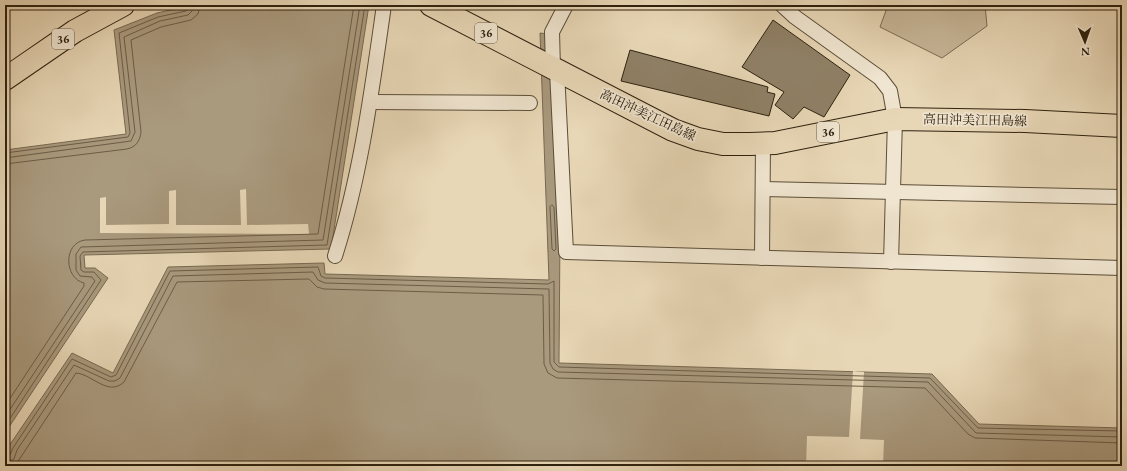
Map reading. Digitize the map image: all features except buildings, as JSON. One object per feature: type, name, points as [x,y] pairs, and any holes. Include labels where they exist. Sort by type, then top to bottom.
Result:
[{"type":"main road","name":"36","points":[[5,79],[75,31],[99,11],[123,5]]},
{"type":"main road","name":"高田沖美江田島線","points":[[431,5],[673,130],[698,139],[723,144],[776,143],[894,119],[1025,121],[1122,126]]},
{"type":"street","points":[[335,256],[348,214],[370,102],[384,5]]},
{"type":"street","points":[[566,5],[552,32],[550,67],[566,252],[1122,268]]},
{"type":"street","points":[[782,5],[795,17],[880,78],[890,91],[894,119],[891,262]]},
{"type":"street","points":[[370,102],[530,103]]},
{"type":"street","points":[[762,258],[763,144]]},
{"type":"street","points":[[763,189],[1122,197]]},
{"type":"shaded area","points":[[888,5],[985,5],[987,26],[942,58],[880,27]]},
{"type":"water","points":[[193,5],[369,5],[331,249],[84,255],[85,268],[95,268],[108,278],[5,433],[5,150],[126,134],[114,30],[157,13]]},
{"type":"water","points":[[540,33],[548,34],[560,234],[559,363],[932,374],[979,424],[1122,428],[1122,466],[5,466],[5,459],[9,446],[72,353],[113,373],[168,267],[324,263],[325,274],[549,280]]},
{"type":"pier","points":[[246,189],[247,225],[308,224],[309,234],[100,233],[100,198],[106,197],[106,225],[169,224],[169,191],[176,190],[176,225],[241,225],[240,190]]},
{"type":"pier","points":[[853,371],[864,372],[860,439],[884,440],[883,466],[806,466],[807,436],[849,437]]}]
